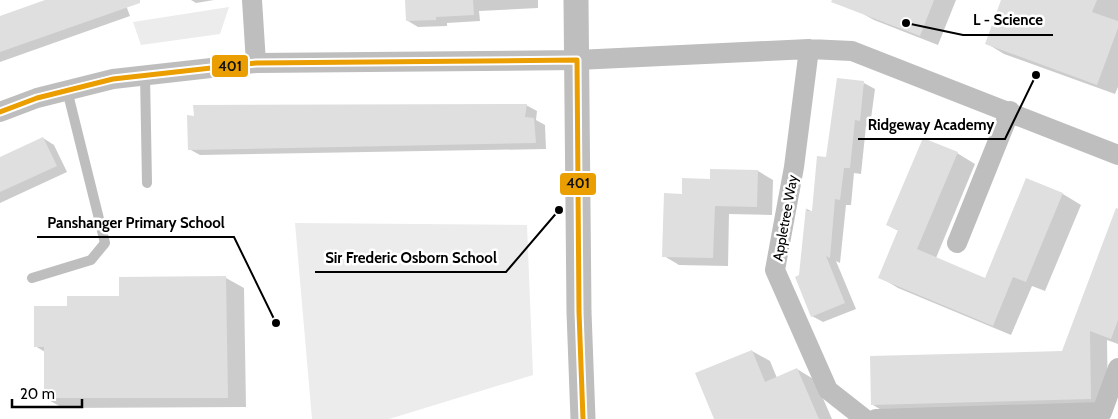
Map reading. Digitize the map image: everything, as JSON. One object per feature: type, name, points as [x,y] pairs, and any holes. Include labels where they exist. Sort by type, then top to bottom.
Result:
[{"type":"street","points":[[252,0],[256,63]]},
{"type":"street","points":[[576,0],[579,302],[583,419]]},
{"type":"street","points":[[0,112],[37,98],[113,79],[256,63],[577,60],[809,49],[852,51],[1010,111],[1118,155]]},
{"type":"street","name":"Appletree Way","points":[[809,49],[794,167],[775,270],[828,390],[865,419]]},
{"type":"street","points":[[957,243],[1010,111]]},
{"type":"street","points":[[876,419],[1102,412],[1118,368]]},
{"type":"lane","points":[[145,75],[147,183]]},
{"type":"lane","points":[[32,278],[91,260],[105,243],[67,90]]},
{"type":"shaded area","points":[[229,7],[220,34],[141,45],[133,22]]},
{"type":"shaded area","points":[[295,223],[527,225],[533,375],[389,419],[312,419]]},
{"type":"building","points":[[45,0],[140,0],[140,3],[0,52],[0,16]]},
{"type":"building","points":[[405,0],[473,0],[474,15],[436,17],[436,20],[406,21]]},
{"type":"building","points":[[832,0],[934,0],[920,36],[831,2]]},
{"type":"building","points":[[1001,0],[1097,0],[1092,12],[1118,21],[1118,28],[1097,85],[985,44]]},
{"type":"building","points":[[837,78],[864,81],[860,121],[855,120],[850,168],[844,168],[840,200],[835,199],[830,258],[826,256],[845,303],[811,317],[795,277],[799,275],[806,207],[807,211],[812,211],[817,156],[826,157]]},
{"type":"building","points":[[527,104],[525,117],[534,118],[536,143],[188,150],[187,115],[194,116],[193,105]]},
{"type":"building","points":[[43,137],[57,166],[0,192],[0,157]]},
{"type":"building","points":[[923,138],[958,152],[917,249],[985,278],[1026,178],[1063,193],[1026,282],[1013,277],[993,326],[878,278],[898,230],[886,225]]},
{"type":"building","points":[[710,169],[758,170],[757,207],[715,206],[713,258],[662,257],[664,193],[682,194],[682,178],[710,179]]},
{"type":"building","points":[[1116,208],[1118,209],[1118,320],[1111,339],[1090,331],[1091,399],[871,405],[870,356],[1062,351]]},
{"type":"building","points":[[226,276],[228,398],[44,398],[44,347],[34,347],[34,306],[67,306],[67,296],[119,296],[119,277]]},
{"type":"building","points":[[752,350],[765,382],[797,368],[819,419],[714,419],[695,373]]},
{"type":"transit line","name":"401","points":[[0,112],[37,98],[113,79],[256,63],[577,60],[579,312],[583,419]]},
{"type":"place","name":"L - Science","points":[[906,23]]},
{"type":"place","name":"Ridgeway Academy","points":[[1036,75]]},
{"type":"place","name":"Sir Frederic Osborn School","points":[[559,210]]},
{"type":"place","name":"Panshanger Primary School","points":[[276,323]]}]
